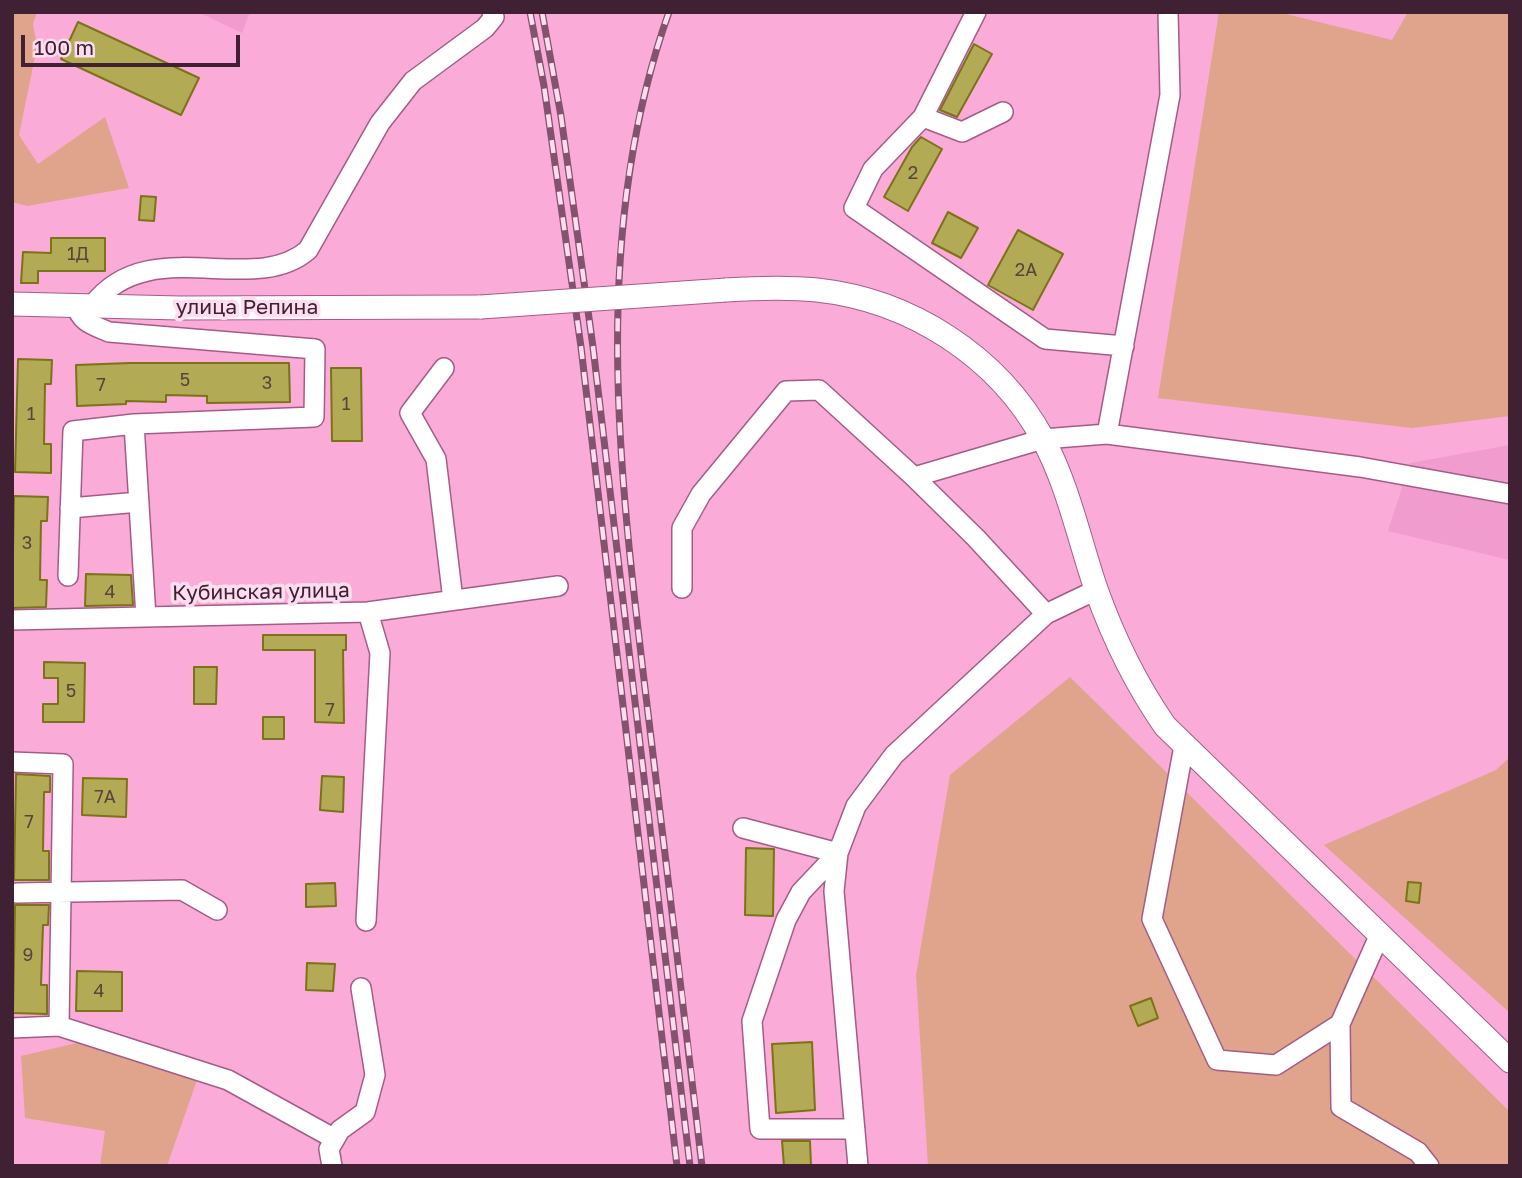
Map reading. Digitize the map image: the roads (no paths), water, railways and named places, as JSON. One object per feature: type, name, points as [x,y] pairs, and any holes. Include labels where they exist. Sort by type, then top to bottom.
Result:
[{"type":"main road","name":"улица Репина","points":[[12,304],[481,307],[774,287],[819,290],[906,313],[943,332],[974,355],[1022,408],[1043,439],[1074,517],[1097,590],[1139,688],[1184,746],[1510,1061]]},
{"type":"street","points":[[68,576],[74,431],[134,424],[314,417],[315,349],[109,331],[87,323],[79,316],[84,305],[105,288],[143,270],[275,266],[296,260],[307,250],[380,123],[405,91],[455,47],[485,27],[494,17],[492,12]]},
{"type":"street","points":[[976,12],[923,117],[873,169],[854,208],[1045,339],[1124,345]]},
{"type":"street","points":[[1107,433],[1170,94],[1168,12]]},
{"type":"street","points":[[923,117],[962,132],[1003,112]]},
{"type":"street","points":[[444,368],[410,413],[436,459],[453,600]]},
{"type":"street","points":[[682,588],[682,528],[701,494],[786,391],[819,390],[976,538],[1045,614]]},
{"type":"street","points":[[134,424],[146,617]]},
{"type":"street","points":[[914,477],[1043,439],[1107,433],[1360,467],[1510,494]]},
{"type":"street","points":[[70,508],[139,502]]},
{"type":"street","points":[[368,612],[558,586]]},
{"type":"street","points":[[858,1166],[834,891],[838,853],[856,806],[894,755],[1045,614],[1097,590]]},
{"type":"street","name":"Кубинская улица","points":[[12,621],[368,612],[380,653],[366,920]]},
{"type":"street","points":[[1184,746],[1152,919],[1217,1060],[1276,1065],[1340,1024]]},
{"type":"street","points":[[12,762],[63,764],[59,1026]]},
{"type":"street","points":[[743,828],[838,853]]},
{"type":"street","points":[[838,853],[801,892],[786,920],[752,1021],[760,1129],[855,1129]]},
{"type":"street","points":[[16,892],[182,890],[217,910]]},
{"type":"street","points":[[1380,933],[1340,1024],[1341,1107],[1418,1152],[1429,1166]]},
{"type":"street","points":[[332,1166],[329,1149],[340,1130],[365,1112],[374,1074],[361,988]]},
{"type":"street","points":[[12,1028],[59,1026],[228,1080],[335,1139]]},
{"type":"railway","points":[[530,12],[544,86],[581,347],[677,1166]]},
{"type":"railway","points":[[542,12],[561,116],[593,347],[690,1166]]},
{"type":"railway","points":[[669,12],[644,98],[628,184],[619,272],[618,360],[628,537],[702,1166]]}]
